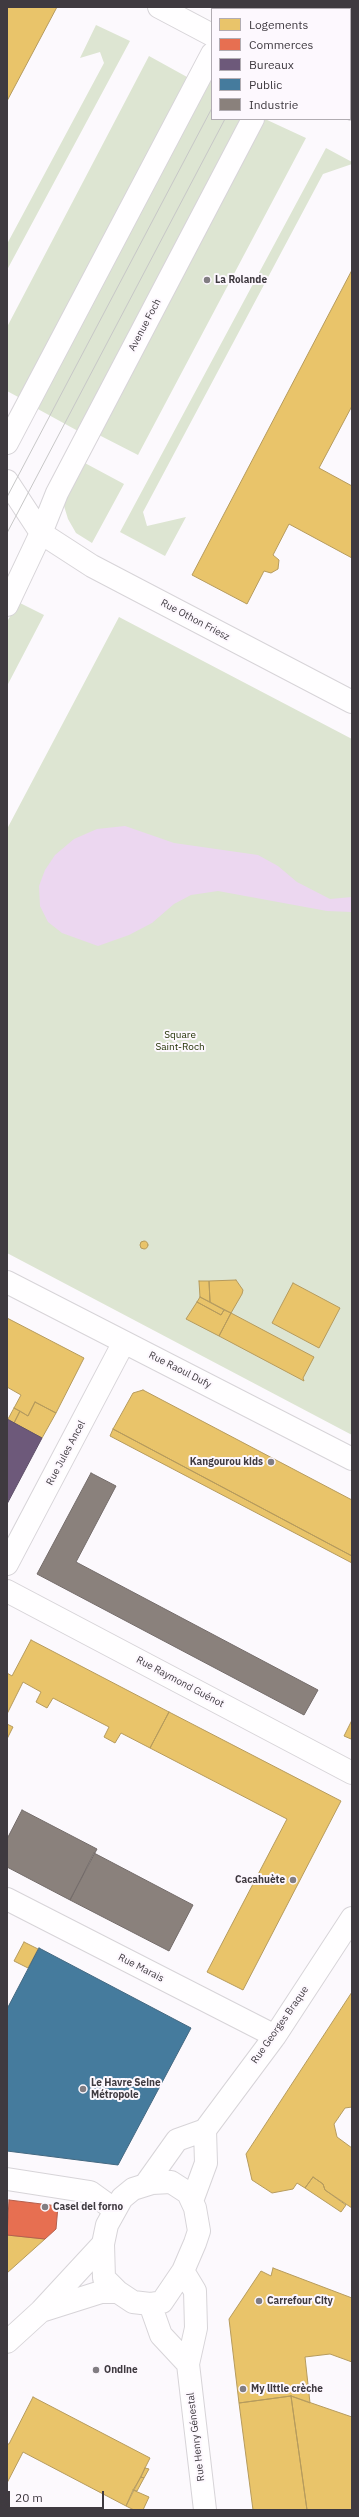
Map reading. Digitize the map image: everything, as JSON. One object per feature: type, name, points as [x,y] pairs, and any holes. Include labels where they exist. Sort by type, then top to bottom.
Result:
[{"type":"street","points":[[158,7],[211,34]]},
{"type":"street","points":[[7,443],[211,56]]},
{"type":"street","name":"Avenue Foch","points":[[7,605],[41,533],[57,493],[252,120]]},
{"type":"street","points":[[7,481],[41,533]]},
{"type":"street","name":"Rue Othon Friesz","points":[[41,533],[92,566],[352,702]]},
{"type":"street","name":"Rue Raoul Dufy","points":[[7,1282],[352,1459]]},
{"type":"street","name":"Rue Jules Ancel","points":[[7,1564],[124,1342]]},
{"type":"street","name":"Rue Raymond Guénot","points":[[7,1591],[352,1773]]},
{"type":"street","name":"Rue Marais","points":[[7,1899],[274,2036]]},
{"type":"street","name":"Rue Georges Braque","points":[[205,2130],[274,2036],[352,1918]]},
{"type":"street","points":[[145,2185],[177,2140],[205,2130],[206,2163],[192,2201]]},
{"type":"street","points":[[7,2179],[90,2192],[115,2210]]},
{"type":"street","points":[[152,2182],[171,2182],[188,2193],[192,2201],[197,2215],[199,2232],[183,2271],[162,2302],[150,2304],[133,2302],[118,2292],[104,2278],[103,2244],[107,2225],[122,2198],[133,2189],[152,2182]]},
{"type":"street","points":[[7,2342],[41,2311],[103,2244]]},
{"type":"street","name":"Rue Henry Génestal","points":[[183,2271],[195,2291],[196,2328],[188,2364],[205,2510]]},
{"type":"street","points":[[41,2311],[101,2292],[118,2292]]},
{"type":"street","points":[[150,2304],[161,2335],[188,2364]]},
{"type":"green space","points":[[248,7],[302,7],[302,8],[247,8]]},
{"type":"green space","points":[[352,7],[351,54],[351,8],[322,8]]},
{"type":"green space","points":[[96,25],[130,41],[7,270],[7,244],[104,63],[100,52],[80,58]]},
{"type":"green space","points":[[149,56],[187,77],[185,87],[20,398],[7,391],[7,327]]},
{"type":"green space","points":[[211,77],[211,120],[242,120],[78,431],[36,408]]},
{"type":"green space","points":[[264,120],[306,138],[138,455],[97,434]]},
{"type":"green space","points":[[326,148],[352,162],[352,164],[323,174],[143,512],[147,526],[186,517],[165,556],[120,532]]},
{"type":"green space","points":[[83,462],[124,484],[92,543],[76,533],[68,519],[64,506],[67,492]]},
{"type":"green space","points":[[18,602],[44,615],[7,686],[7,622]]},
{"type":"green space","name":"Square Saint-Roch","points":[[119,617],[352,739],[352,1435],[7,1253],[7,829]]},
{"type":"shaded area","points":[[125,826],[174,843],[258,855],[278,866],[297,882],[330,899],[352,897],[352,912],[327,911],[218,891],[191,895],[174,904],[152,923],[129,935],[98,946],[62,933],[48,922],[40,906],[39,886],[45,870],[55,855],[74,839],[97,829]]},
{"type":"building: Logements","points":[[7,7],[57,7],[7,101]]},
{"type":"building: Logements","points":[[352,270],[352,406],[319,468],[352,486],[352,558],[289,524],[273,555],[279,560],[278,569],[271,573],[264,571],[247,604],[192,575]]},
{"type":"building: Logements","points":[[142,1241],[146,1241],[148,1245],[146,1249],[142,1249],[140,1247],[140,1243]]},
{"type":"building: Logements","points":[[236,1280],[243,1290],[231,1313],[210,1302],[209,1281]]},
{"type":"building: Logements","points":[[199,1281],[209,1281],[210,1302],[200,1297]]},
{"type":"building: Logements","points":[[293,1283],[340,1308],[319,1348],[272,1323]]},
{"type":"building: Logements","points":[[200,1297],[224,1310],[221,1315],[197,1302]]},
{"type":"building: Logements","points":[[197,1302],[221,1315],[224,1310],[231,1313],[219,1336],[186,1319]]},
{"type":"building: Logements","points":[[231,1313],[314,1357],[303,1378],[304,1381],[219,1336]]},
{"type":"building: Logements","points":[[7,1318],[84,1358],[56,1413],[35,1402],[28,1416],[14,1408],[21,1395],[7,1387]]},
{"type":"building: Logements","points":[[143,1390],[352,1500],[352,1556],[113,1429],[133,1393]]},
{"type":"building: Logements","points":[[35,1402],[56,1413],[42,1438],[14,1423],[20,1411],[28,1416]]},
{"type":"building: Logements","points":[[14,1408],[20,1411],[14,1423],[8,1419]]},
{"type":"building: Logements","points":[[113,1429],[352,1556],[352,1563],[110,1436]]},
{"type":"building: Logements","points":[[31,1640],[169,1712],[150,1748],[121,1733],[115,1743],[104,1737],[109,1727],[53,1698],[47,1708],[36,1702],[41,1692],[23,1682],[7,1714],[7,1673],[12,1676]]},
{"type":"building: Logements","points":[[169,1712],[341,1801],[243,1990],[207,1972],[287,1819],[150,1748]]},
{"type":"building: Logements","points":[[352,1720],[352,1736],[351,1739],[344,1736]]},
{"type":"building: Logements","points":[[7,1724],[13,1727],[7,1739]]},
{"type":"building: Logements","points":[[24,1942],[38,1949],[28,1968],[14,1961]]},
{"type":"building: Logements","points":[[352,1992],[352,2107],[345,2108],[334,2124],[337,2137],[352,2148],[352,2208],[325,2190],[323,2184],[313,2177],[305,2188],[297,2183],[293,2189],[272,2193],[252,2180],[246,2154]]},
{"type":"building: Logements","points":[[313,2177],[323,2184],[325,2190],[346,2205],[341,2212],[305,2188]]},
{"type":"building: Logements","points":[[7,2235],[45,2239],[7,2273]]},
{"type":"building: Logements","points":[[273,2268],[352,2298],[352,2362],[330,2354],[305,2357],[310,2403],[291,2396],[239,2403],[229,2319],[261,2271],[271,2276]]},
{"type":"building: Logements","points":[[291,2396],[307,2510],[253,2510],[239,2403]]},
{"type":"building: Logements","points":[[291,2396],[352,2417],[352,2510],[307,2510]]},
{"type":"building: Logements","points":[[33,2397],[150,2458],[126,2506],[23,2452],[7,2483],[7,2444],[9,2444]]},
{"type":"building: Logements","points":[[145,2468],[149,2469],[144,2478],[141,2477]]},
{"type":"building: Logements","points":[[141,2477],[144,2478],[137,2491],[133,2490]]},
{"type":"building: Logements","points":[[133,2490],[149,2497],[143,2510],[134,2510],[126,2506]]},
{"type":"building: Commerces","points":[[9,2200],[58,2206],[56,2229],[45,2239],[7,2235]]},
{"type":"building: Bureaux","points":[[7,1419],[42,1438],[7,1504]]},
{"type":"building: Public","name":"Le Havre Seine Métropole","points":[[39,1948],[191,2028],[118,2165],[7,2151],[7,2009]]},
{"type":"building: Industrie","points":[[91,1473],[116,1486],[76,1562],[318,1690],[304,1715],[37,1574]]},
{"type":"building: Industrie","points":[[22,1810],[97,1849],[70,1900],[7,1867],[7,1839]]},
{"type":"building: Industrie","points":[[94,1853],[193,1905],[169,1951],[70,1900]]},
{"type":"tram line","points":[[7,497],[211,110]]},
{"type":"tram line","points":[[7,533],[224,120]]},
{"type":"place","name":"La Rolande","points":[[207,280]]},
{"type":"place","name":"Kangourou kids","points":[[271,1462]]},
{"type":"place","name":"Cacahuète","points":[[293,1880]]},
{"type":"place","name":"Le Havre Seine Métropole","points":[[83,2089]]},
{"type":"place","name":"Casel del forno","points":[[45,2207]]},
{"type":"place","name":"Carrefour City","points":[[259,2301]]},
{"type":"place","name":"Ondine","points":[[96,2370]]},
{"type":"place","name":"My little crèche","points":[[243,2389]]}]
